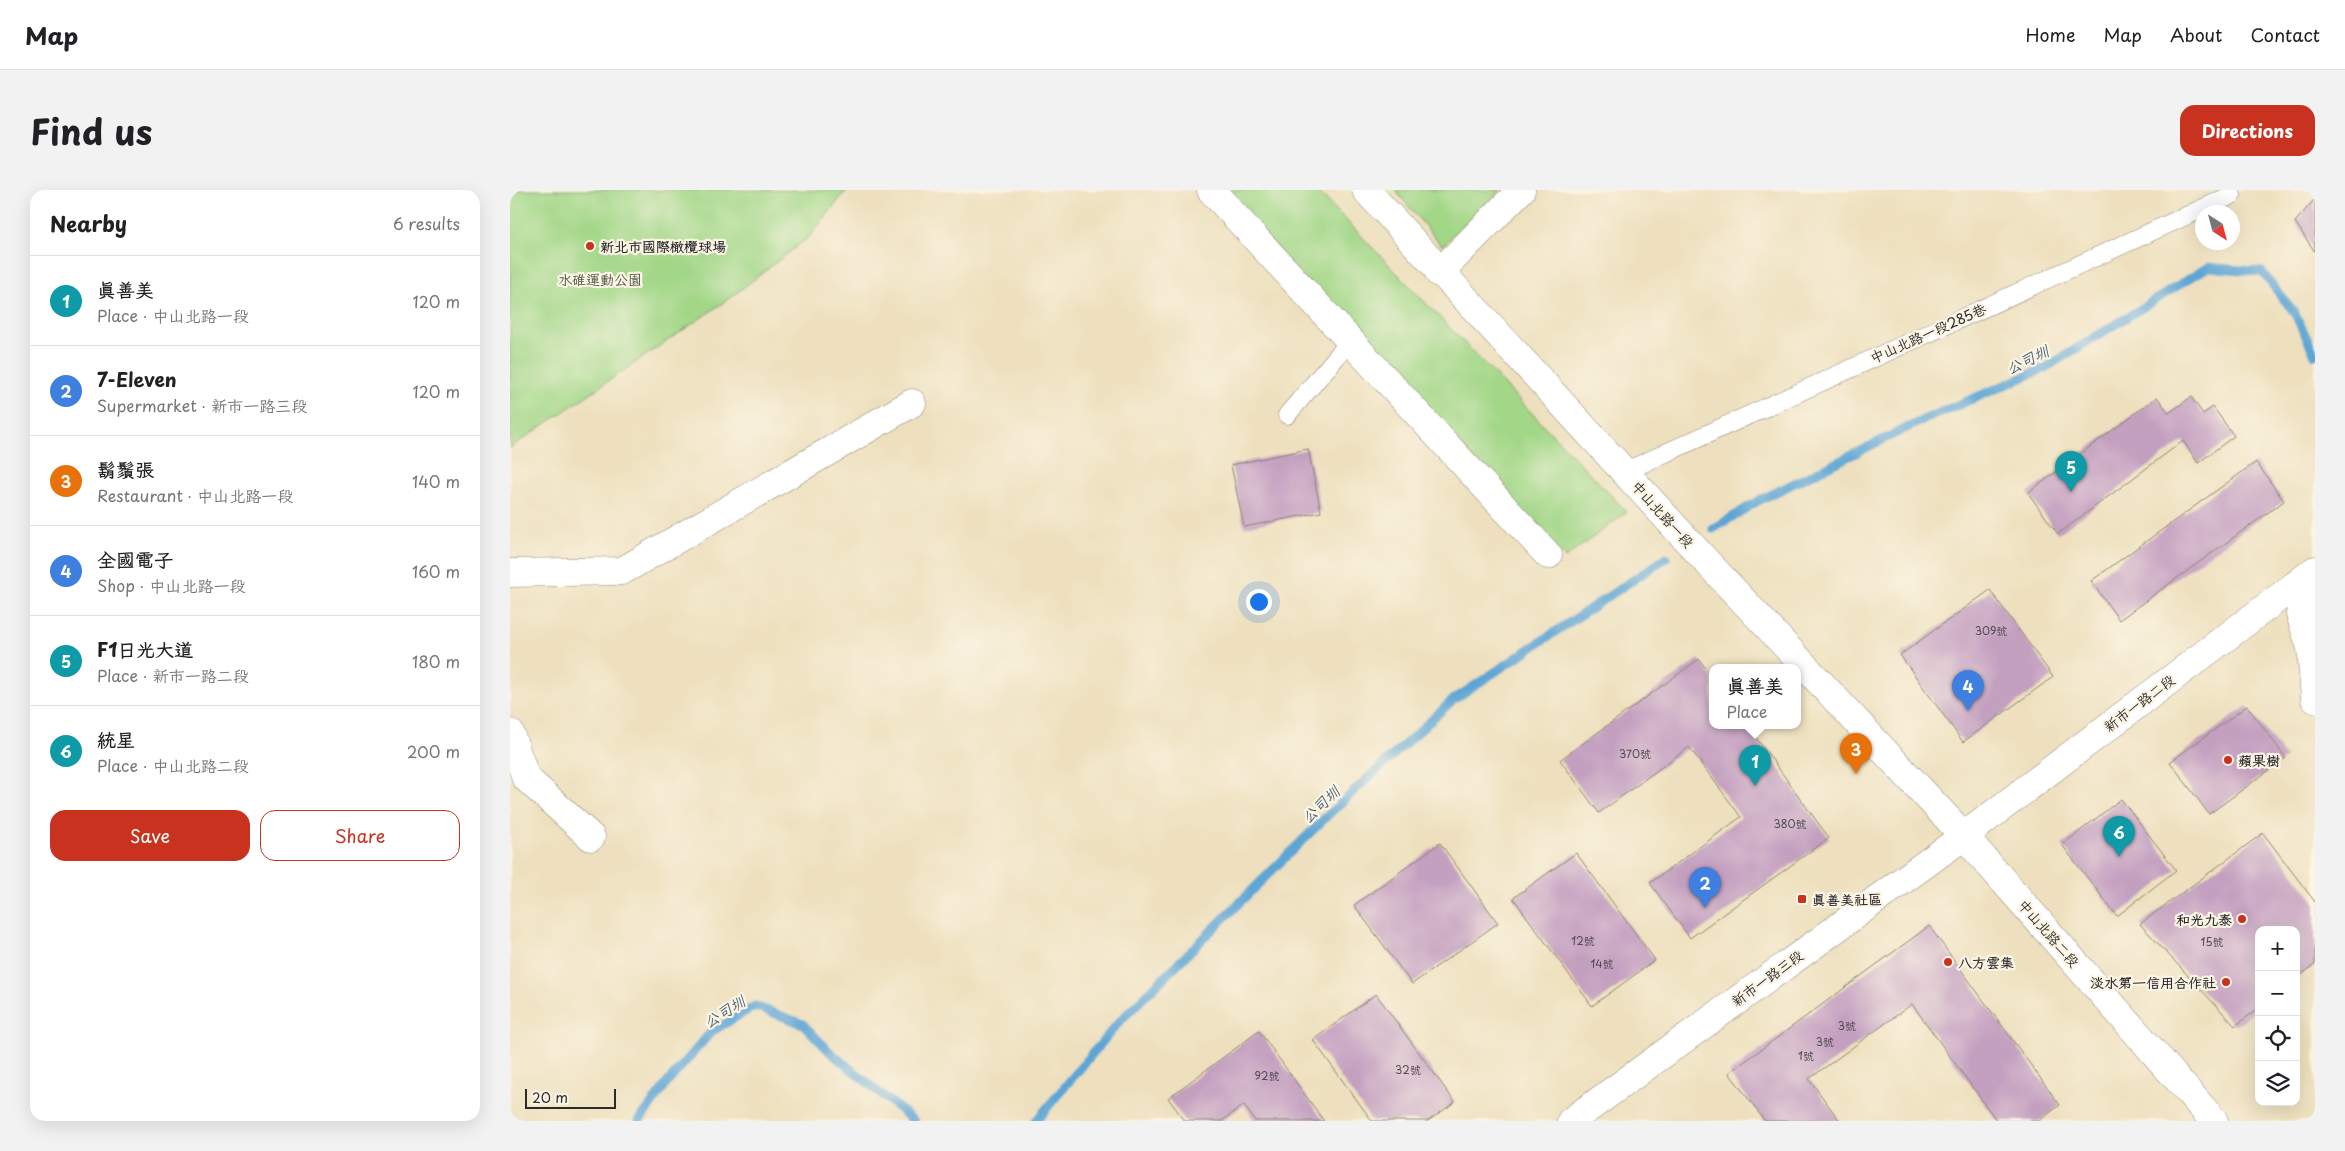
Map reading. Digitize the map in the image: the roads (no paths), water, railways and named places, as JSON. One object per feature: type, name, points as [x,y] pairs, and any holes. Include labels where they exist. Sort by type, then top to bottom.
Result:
[{"type":"street","points":[[1211,190],[1548,555]]},
{"type":"street","name":"中山北路一段","points":[[1366,190],[1439,273],[1964,836]]},
{"type":"street","points":[[1439,273],[1522,190]]},
{"type":"street","points":[[510,573],[622,571],[912,403]]},
{"type":"street","name":"新市一路二段","points":[[1964,836],[2315,570]]},
{"type":"street","points":[[2315,592],[2300,614],[2311,648],[2315,698]]},
{"type":"street","points":[[510,733],[526,778],[591,837]]},
{"type":"street","name":"新市一路三段","points":[[1571,1121],[1964,836]]},
{"type":"street","name":"中山北路二段","points":[[1964,836],[2214,1121]]},
{"type":"lane","name":"中山北路一段285巷","points":[[1624,472],[2232,195]]},
{"type":"lane","points":[[1287,415],[1350,341]]},
{"type":"waterway","name":"公司圳","points":[[1713,529],[1758,501],[1923,420],[2045,368],[2208,267],[2262,272],[2294,312],[2315,355]]},
{"type":"waterway","name":"公司圳","points":[[1036,1121],[1119,1022],[1327,816],[1453,700],[1666,558]]},
{"type":"waterway","name":"公司圳","points":[[639,1121],[668,1082],[711,1032],[755,1006],[803,1024],[830,1052],[914,1121]]},
{"type":"place","name":"新北市國際橄欖球場","points":[[590,246]]},
{"type":"place","name":"F1日光大道","points":[[2071,492]]},
{"type":"place","name":"全國電子","points":[[1968,711]]},
{"type":"place","name":"蘋果樹","points":[[2228,760]]},
{"type":"place","name":"鬍鬚張","points":[[1856,774]]},
{"type":"place","name":"真善美","points":[[1755,786]]},
{"type":"place","name":"統星","points":[[2119,857]]},
{"type":"place","name":"真善美社區","points":[[1802,899]]},
{"type":"place","name":"7-Eleven","points":[[1705,908]]},
{"type":"place","name":"和光九泰","points":[[2242,919]]},
{"type":"place","name":"八方雲集","points":[[1948,962]]},
{"type":"place","name":"淡水第一信用合作社","points":[[2226,982]]},
{"type":"park label","name":"水碓運動公園","points":[[600,279]]}]
